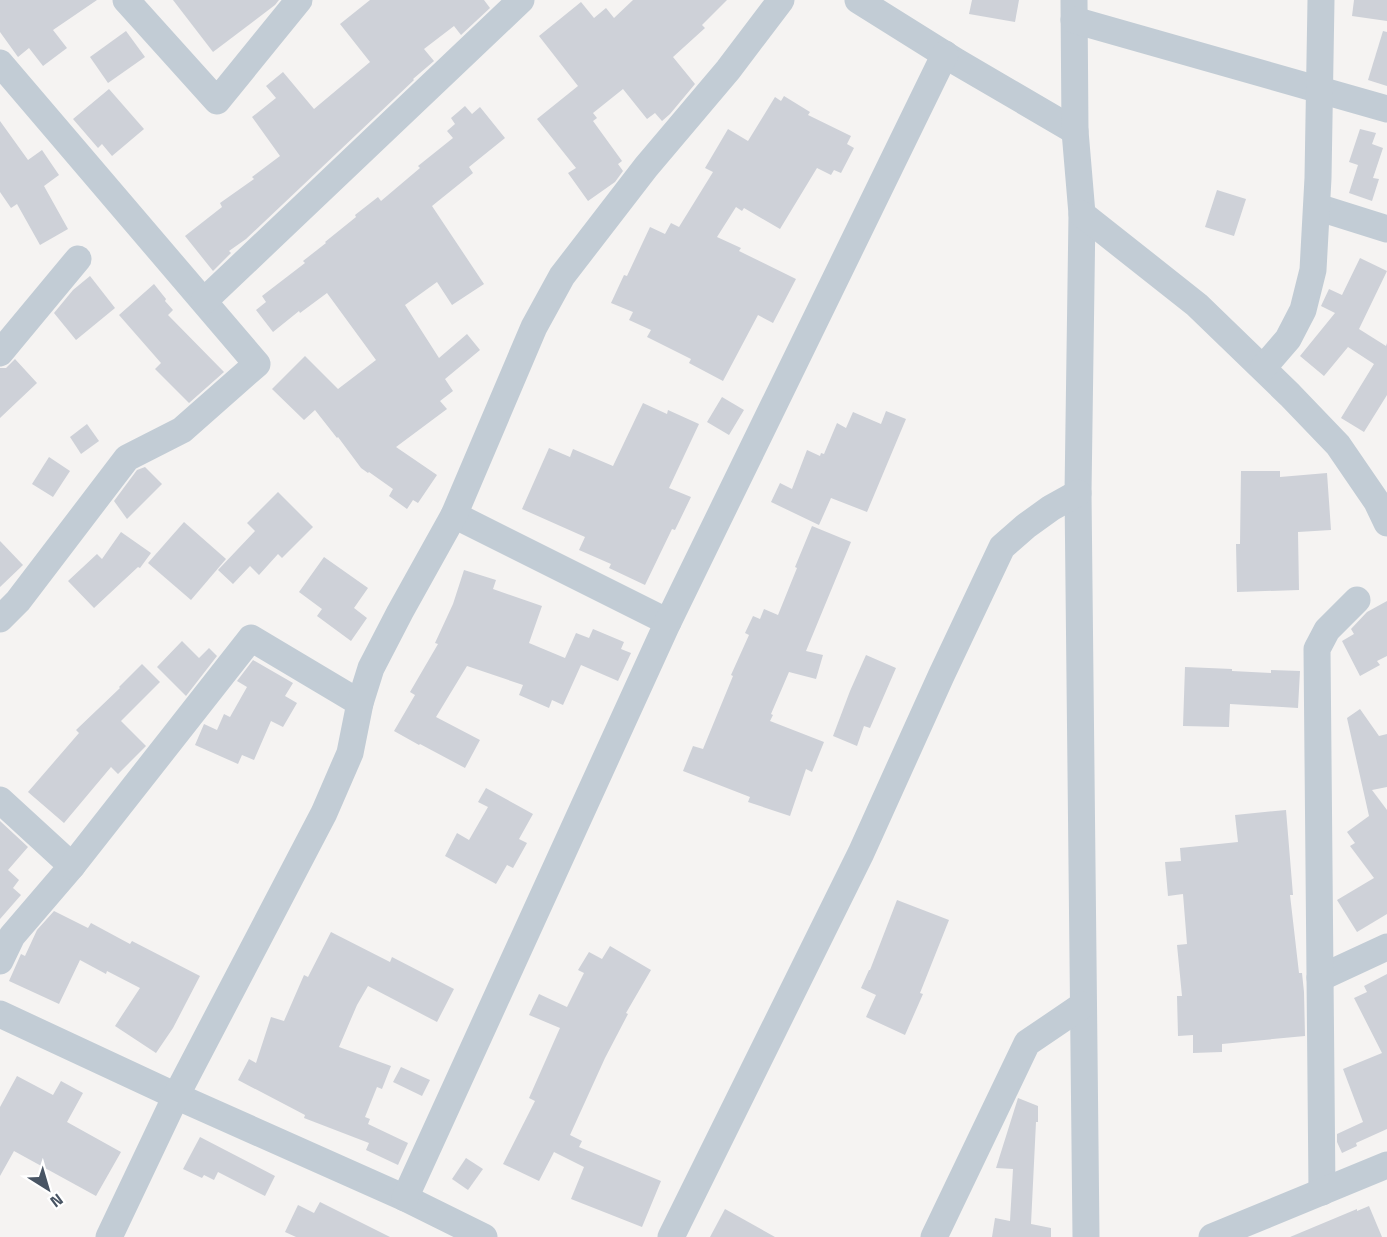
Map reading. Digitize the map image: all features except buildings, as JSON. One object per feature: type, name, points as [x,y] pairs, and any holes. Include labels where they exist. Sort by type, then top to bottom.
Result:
[{"type":"street","points":[[126,0],[217,100],[299,0]]},
{"type":"street","points":[[204,301],[521,0]]},
{"type":"street","points":[[109,1237],[176,1096],[324,813],[350,753],[360,704],[371,668],[454,515],[534,327],[562,276],[646,167],[728,70],[781,0]]},
{"type":"street","points":[[858,0],[1075,131]]},
{"type":"street","points":[[1263,368],[1287,339],[1303,310],[1313,270],[1317,207],[1321,0]]},
{"type":"street","points":[[1086,1237],[1078,493],[1082,214],[1075,131],[1074,10],[1320,90],[1387,109]]},
{"type":"street","points":[[405,1198],[668,622],[945,54]]},
{"type":"street","points":[[0,63],[257,364],[182,430],[127,458],[18,601],[0,619]]},
{"type":"street","points":[[1317,207],[1387,229]]},
{"type":"street","points":[[1082,214],[1197,305],[1290,395],[1338,445],[1377,502],[1387,523]]},
{"type":"street","points":[[0,353],[78,259]]},
{"type":"street","points":[[671,1237],[861,853],[1002,547],[1051,508],[1078,493]]},
{"type":"street","points":[[454,515],[668,622]]},
{"type":"street","points":[[1322,1192],[1317,649],[1327,630],[1357,600]]},
{"type":"street","points":[[0,962],[6,932],[72,866],[252,639],[360,704]]},
{"type":"street","points":[[0,800],[72,866]]},
{"type":"street","points":[[1320,978],[1387,947]]},
{"type":"street","points":[[934,1237],[1027,1043],[1083,1005]]},
{"type":"street","points":[[0,1014],[176,1096],[405,1198],[484,1237]]},
{"type":"street","points":[[1212,1237],[1387,1165]]}]
